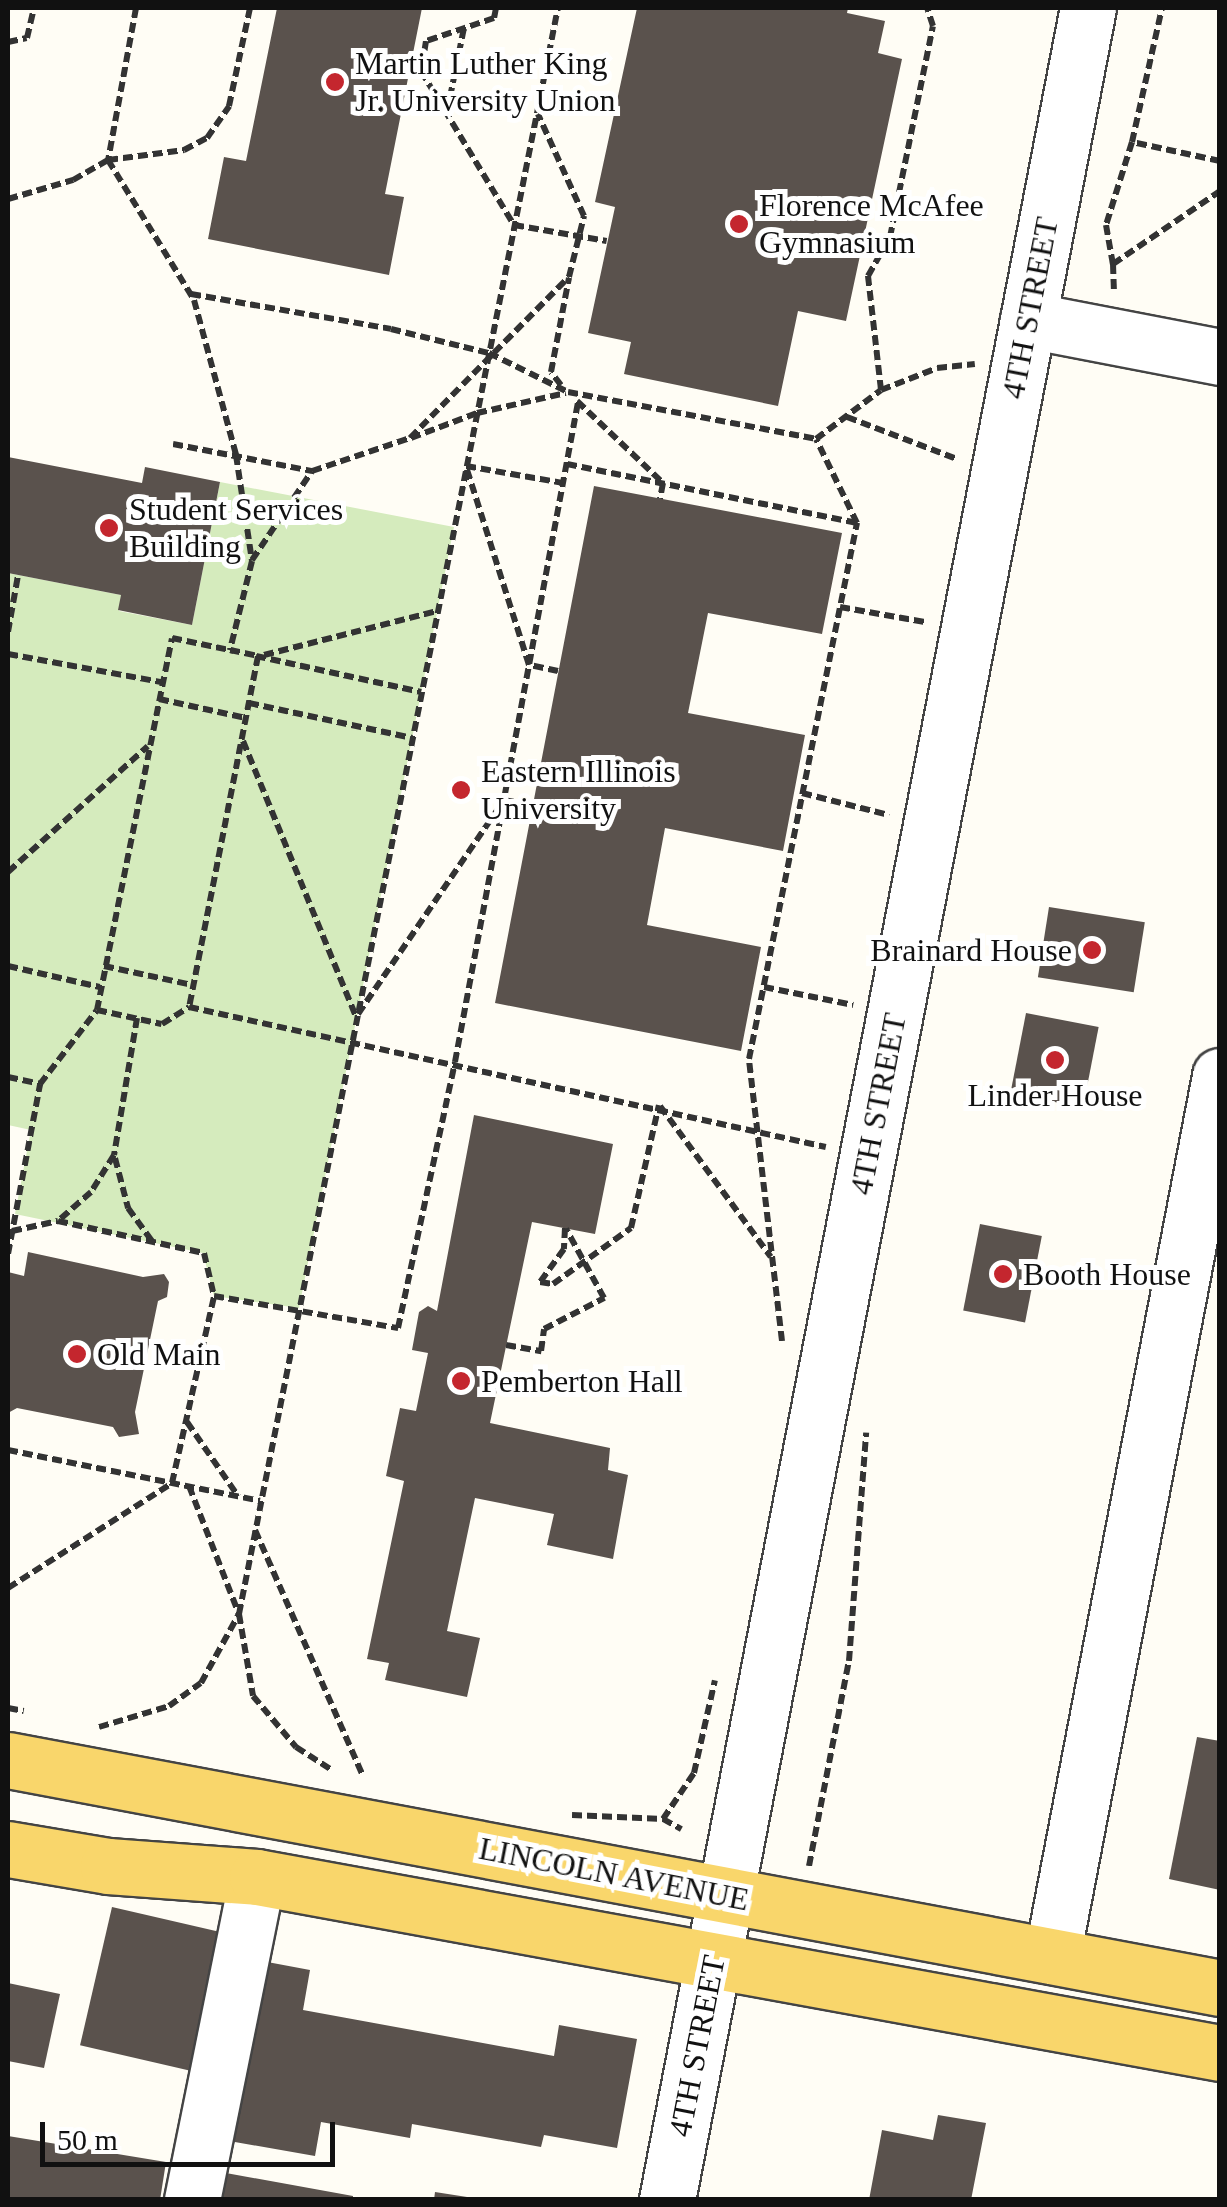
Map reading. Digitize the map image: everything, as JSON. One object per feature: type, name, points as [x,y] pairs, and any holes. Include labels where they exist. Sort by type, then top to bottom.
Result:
[{"type":"main road","name":"LINCOLN AVENUE","points":[[8,1760],[1220,1988]]},
{"type":"main road","name":"LINCOLN AVENUE","points":[[8,1848],[108,1866],[257,1876],[1220,2052]]},
{"type":"street","name":"4TH STREET","points":[[668,2200],[1088,8]]},
{"type":"street","points":[[1028,320],[1220,356]]},
{"type":"street","points":[[1052,1956],[1220,1076]]},
{"type":"street","points":[[192,2200],[257,1876]]},
{"type":"path","points":[[8,42],[27,38],[34,8]]},
{"type":"path","points":[[136,8],[108,160],[191,294],[236,456],[252,561]]},
{"type":"path","points":[[8,197],[73,180],[108,160],[184,150],[207,138],[228,106],[250,8]]},
{"type":"path","points":[[496,8],[494,18],[426,41],[421,72],[514,225],[607,241]]},
{"type":"path","points":[[99,1727],[169,1706],[201,1683],[239,1614],[558,8]]},
{"type":"path","points":[[881,390],[868,276],[890,237],[933,26],[928,8]]},
{"type":"path","points":[[1114,292],[1106,225],[1132,142],[1162,8]]},
{"type":"path","points":[[446,113],[464,28]]},
{"type":"path","points":[[537,112],[584,216],[551,372],[663,483]]},
{"type":"path","points":[[1132,142],[1220,162]]},
{"type":"path","points":[[1113,264],[1220,192]]},
{"type":"path","points":[[410,438],[489,353],[569,277]]},
{"type":"path","points":[[191,294],[489,353],[568,392],[816,439],[881,390],[937,368],[980,364]]},
{"type":"path","points":[[173,444],[312,471],[477,413],[568,392]]},
{"type":"path","points":[[214,1296],[398,1328],[455,1062],[578,402]]},
{"type":"path","points":[[846,416],[962,462]]},
{"type":"path","points":[[782,1349],[761,1135],[749,1060],[857,524],[816,439]]},
{"type":"path","points":[[567,464],[857,524]]},
{"type":"path","points":[[466,466],[563,483]]},
{"type":"path","points":[[466,466],[529,665]]},
{"type":"path","points":[[230,650],[252,561],[312,471]]},
{"type":"path","points":[[660,498],[663,483]]},
{"type":"path","points":[[8,632],[18,575]]},
{"type":"path","points":[[840,607],[931,624]]},
{"type":"path","points":[[258,656],[437,611]]},
{"type":"path","points":[[8,1254],[40,1084],[96,1010],[172,638],[421,692]]},
{"type":"path","points":[[8,654],[161,682]]},
{"type":"path","points":[[189,1007],[258,656]]},
{"type":"path","points":[[529,665],[558,671]]},
{"type":"path","points":[[158,698],[246,718]]},
{"type":"path","points":[[250,703],[412,738]]},
{"type":"path","points":[[242,739],[356,1017]]},
{"type":"path","points":[[8,872],[148,745]]},
{"type":"path","points":[[802,793],[895,816]]},
{"type":"path","points":[[504,800],[533,805]]},
{"type":"path","points":[[356,1017],[504,800]]},
{"type":"path","points":[[8,966],[100,987]]},
{"type":"path","points":[[104,966],[193,986]]},
{"type":"path","points":[[764,987],[859,1006]]},
{"type":"path","points":[[96,1010],[162,1024],[189,1007],[659,1106],[761,1135],[832,1148]]},
{"type":"path","points":[[58,1221],[91,1192],[114,1156],[137,1018]]},
{"type":"path","points":[[8,1077],[40,1084]]},
{"type":"path","points":[[659,1106],[774,1261]]},
{"type":"path","points":[[506,1345],[541,1351],[544,1329],[604,1298],[584,1263],[565,1228],[564,1249],[540,1282],[552,1284],[584,1263],[631,1228],[659,1106]]},
{"type":"path","points":[[114,1156],[128,1208],[153,1242]]},
{"type":"path","points":[[8,1588],[172,1483],[214,1296],[204,1253],[58,1221],[12,1231]]},
{"type":"path","points":[[186,1421],[238,1496]]},
{"type":"path","points":[[809,1867],[849,1661],[866,1423]]},
{"type":"path","points":[[8,1450],[260,1501]]},
{"type":"path","points":[[189,1486],[239,1614],[253,1696],[296,1747],[332,1770]]},
{"type":"path","points":[[254,1528],[362,1776]]},
{"type":"path","points":[[663,1819],[694,1773],[718,1664]]},
{"type":"path","points":[[8,1708],[44,1716]]},
{"type":"path","points":[[81,1723],[118,1730]]},
{"type":"path","points":[[304,1765],[381,1780]]},
{"type":"path","points":[[568,1816],[663,1819],[681,1828]]},
{"type":"green space","points":[[220,482],[454,527],[299,1308],[214,1296],[203,1253],[15,1214],[31,1130],[8,1125],[8,573],[121,595],[119,611],[192,625]]},
{"type":"building","name":"Martin Luther King Jr. University Union","points":[[277,8],[422,8],[385,194],[404,197],[389,275],[208,239],[224,157],[246,161]]},
{"type":"building","name":"Florence McAfee Gymnasium","points":[[637,8],[848,8],[847,13],[885,21],[878,53],[902,59],[846,321],[798,311],[778,406],[624,374],[631,342],[588,333],[615,207],[595,202]]},
{"type":"building","name":"Student Services Building","points":[[8,457],[142,483],[145,467],[220,482],[192,625],[118,610],[121,595],[8,573]]},
{"type":"building","points":[[594,486],[842,533],[822,634],[708,613],[688,713],[805,735],[783,851],[665,828],[647,925],[761,947],[741,1051],[495,1003]]},
{"type":"building","name":"Brainard House","points":[[1049,907],[1145,922],[1134,992],[1038,977]]},
{"type":"building","name":"Linder House","points":[[1026,1013],[1099,1027],[1083,1108],[1010,1093]]},
{"type":"building","name":"Pemberton Hall","points":[[474,1115],[613,1144],[595,1234],[532,1222],[490,1423],[610,1448],[608,1470],[628,1475],[613,1559],[547,1545],[554,1514],[475,1498],[447,1631],[480,1638],[467,1697],[385,1680],[389,1663],[367,1659],[404,1481],[386,1476],[400,1408],[416,1411],[428,1353],[412,1350],[419,1312],[428,1306],[437,1311]]},
{"type":"building","name":"Booth House","points":[[980,1224],[1042,1236],[1025,1322],[963,1310]]},
{"type":"building","name":"Old Main","points":[[28,1252],[143,1277],[164,1274],[169,1282],[167,1297],[158,1301],[135,1412],[139,1434],[119,1437],[113,1427],[17,1408],[8,1413],[8,1272],[24,1276]]},
{"type":"building","points":[[1197,1737],[1220,1741],[1220,1890],[1169,1879]]},
{"type":"building","points":[[112,1907],[240,1936],[208,2075],[80,2045]]},
{"type":"building","points":[[251,1959],[310,1970],[303,2010],[554,2056],[559,2025],[637,2039],[617,2148],[544,2135],[541,2147],[412,2124],[410,2138],[321,2122],[315,2156],[218,2139]]},
{"type":"building","points":[[8,1983],[60,1994],[44,2068],[8,2061]]},
{"type":"building","points":[[938,2115],[986,2123],[971,2200],[869,2200],[882,2130],[933,2140]]},
{"type":"building","points":[[8,2136],[166,2162],[160,2200],[8,2200]]},
{"type":"building","points":[[215,2171],[353,2196],[353,2200],[210,2197]]},
{"type":"building","points":[[435,2192],[467,2197],[467,2200],[434,2200]]},
{"type":"place","name":"Martin Luther King Jr. University Union","points":[[335,82]]},
{"type":"place","name":"Florence McAfee Gymnasium","points":[[739,224]]},
{"type":"place","name":"Student Services Building","points":[[109,528]]},
{"type":"place","name":"Eastern Illinois University","points":[[461,790]]},
{"type":"place","name":"Brainard House","points":[[1092,950]]},
{"type":"place","name":"Linder House","points":[[1055,1060]]},
{"type":"place","name":"Booth House","points":[[1003,1274]]},
{"type":"place","name":"Old Main","points":[[77,1354]]},
{"type":"place","name":"Pemberton Hall","points":[[461,1381]]}]
